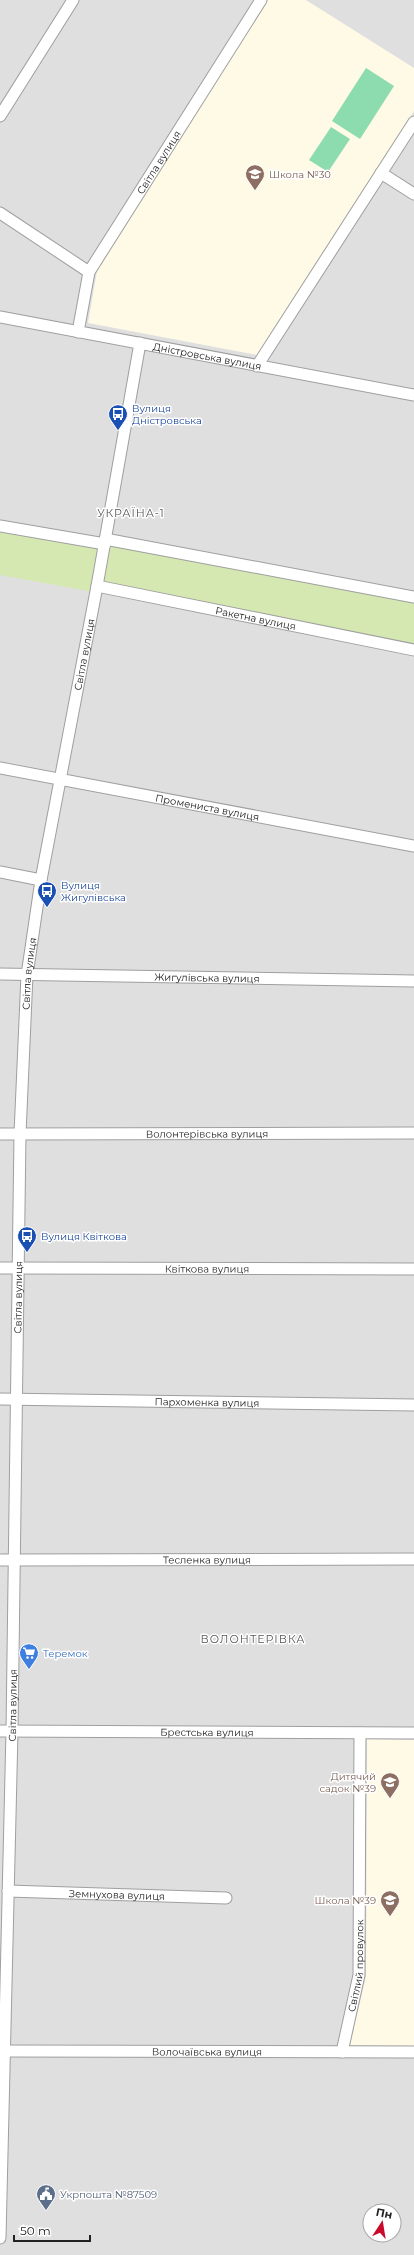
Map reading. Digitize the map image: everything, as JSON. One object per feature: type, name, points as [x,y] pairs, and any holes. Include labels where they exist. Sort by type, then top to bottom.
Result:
[{"type":"street","points":[[0,116],[73,0]]},
{"type":"street","name":"Світла вулиця","points":[[78,332],[89,272],[261,0]]},
{"type":"street","points":[[257,366],[414,122]]},
{"type":"street","points":[[381,173],[414,194]]},
{"type":"street","points":[[0,213],[89,272]]},
{"type":"street","name":"Дністровська вулиця","points":[[0,317],[414,395]]},
{"type":"street","name":"Світла вулиця","points":[[0,2238],[2,2051],[12,1731],[20,1134],[27,975],[41,880],[97,586],[140,343]]},
{"type":"street","points":[[0,526],[105,541],[414,597]]},
{"type":"street","name":"Ракетна вулиця","points":[[97,586],[414,650]]},
{"type":"street","name":"Промениста вулиця","points":[[0,768],[414,846]]},
{"type":"street","points":[[0,872],[41,880]]},
{"type":"street","name":"Жигулівська вулиця","points":[[0,974],[414,981]]},
{"type":"street","name":"Волонтерівська вулиця","points":[[0,1134],[414,1133]]},
{"type":"street","name":"Квіткова вулиця","points":[[0,1268],[414,1269]]},
{"type":"street","name":"Пархоменка вулиця","points":[[0,1399],[414,1405]]},
{"type":"street","name":"Тесленка вулиця","points":[[0,1560],[414,1559]]},
{"type":"street","name":"Брестська вулиця","points":[[0,1731],[414,1733]]},
{"type":"street","name":"Світлий провулок","points":[[342,2052],[359,1975],[360,1733]]},
{"type":"street","name":"Земнухова вулиця","points":[[8,1891],[226,1898]]},
{"type":"street","name":"Волочаївська вулиця","points":[[2,2051],[414,2052]]},
{"type":"shaded area","points":[[0,0],[414,0],[414,2255],[0,2255]]},
{"type":"shaded area","name":"Школа №30","points":[[268,0],[306,0],[414,68],[414,111],[257,355],[88,323],[97,271]]},
{"type":"shaded area","name":"Школа №39","points":[[367,1739],[414,1740],[414,2046],[350,2045],[366,1976]]},
{"type":"green space","points":[[366,68],[394,86],[360,139],[332,121]]},
{"type":"green space","points":[[331,127],[350,139],[328,172],[309,160]]},
{"type":"green space","points":[[0,529],[108,543],[414,600],[414,646],[95,582],[93,592],[0,575]]},
{"type":"place","name":"Школа №30","points":[[255,191]]},
{"type":"place","name":"Вулиця Дністровська","points":[[118,431]]},
{"type":"place","name":"Вулиця Жигулівська","points":[[47,908]]},
{"type":"place","name":"Вулиця Квіткова","points":[[27,1253]]},
{"type":"place","name":"Теремок","points":[[29,1670]]},
{"type":"place","name":"Дитячий садок №39","points":[[390,1799]]},
{"type":"place","name":"Школа №39","points":[[390,1917]]},
{"type":"place","name":"Укрпошта №87509","points":[[46,2211]]},
{"type":"district","name":"УКРАЇНА-1","points":[[131,513]]},
{"type":"district","name":"ВОЛОНТЕРІВКА","points":[[253,1639]]}]
